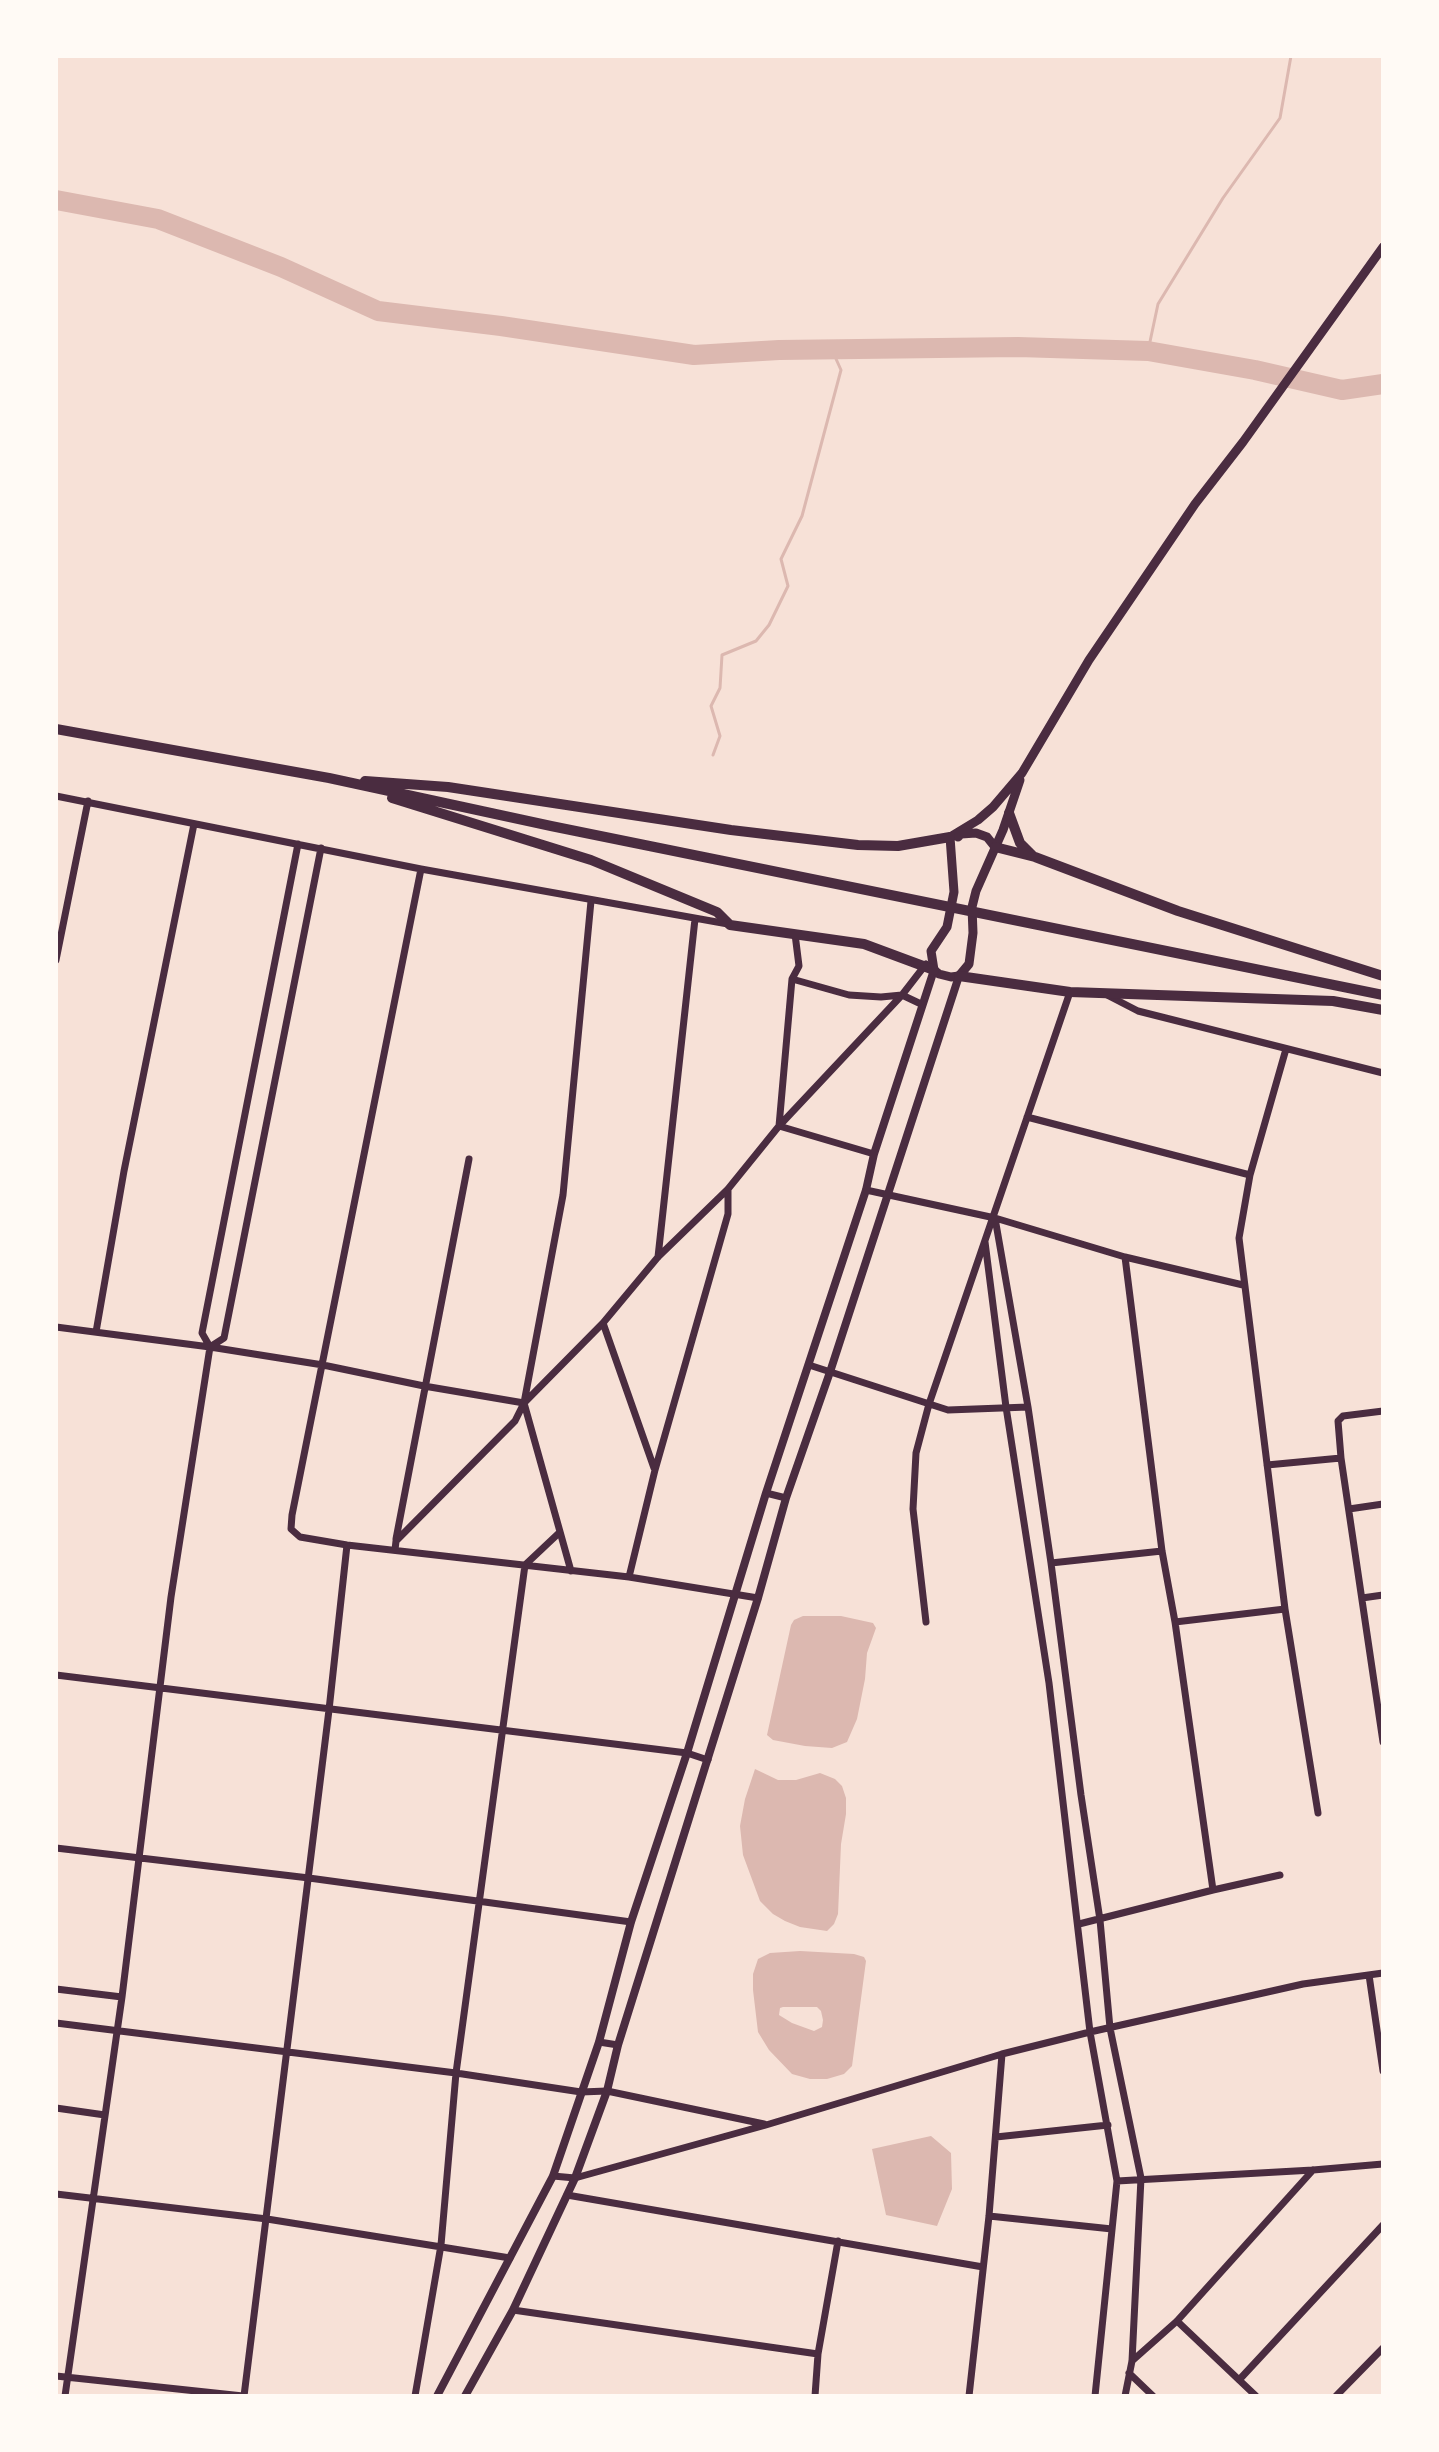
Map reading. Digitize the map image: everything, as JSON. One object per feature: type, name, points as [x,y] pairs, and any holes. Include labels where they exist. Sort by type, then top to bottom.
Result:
[{"type":"main road","points":[[950,837],[993,807],[1022,773],[1089,660],[1195,504],[1280,392],[1383,247]]},
{"type":"main road","points":[[56,729],[329,778],[1383,995]]},
{"type":"main road","points":[[959,976],[969,964],[972,907],[1022,773]]},
{"type":"main road","points":[[329,778],[448,787],[731,830],[858,845],[898,846],[976,833],[987,837],[995,847],[1035,857],[1178,911],[1383,976]]},
{"type":"main road","points":[[329,778],[591,860],[717,912],[730,925],[864,944],[951,977],[1070,992],[1333,1001],[1383,1010]]},
{"type":"main road","points":[[1009,813],[1020,843],[1035,857]]},
{"type":"main road","points":[[952,851],[961,834]]},
{"type":"main road","points":[[929,968],[931,951],[947,927],[954,892],[950,837]]},
{"type":"street","points":[[56,796],[421,869],[730,925]]},
{"type":"street","points":[[56,960],[88,801]]},
{"type":"street","points":[[96,1332],[124,1171],[194,824]]},
{"type":"street","points":[[65,2396],[118,2029],[171,1597],[210,1347],[202,1333],[298,844]]},
{"type":"street","points":[[210,1347],[224,1338],[321,848]]},
{"type":"street","points":[[421,869],[291,1529],[300,1537],[347,1545],[629,1577],[758,1598]]},
{"type":"street","points":[[396,1541],[515,1421],[524,1403],[563,1195],[591,901]]},
{"type":"street","points":[[658,1257],[695,919]]},
{"type":"street","points":[[779,1126],[792,979],[799,966],[795,934]]},
{"type":"street","points":[[524,1403],[603,1323],[658,1257],[728,1189],[779,1126],[929,968]]},
{"type":"street","points":[[437,2396],[553,2176],[599,2042],[631,1922],[687,1753],[766,1493],[866,1190],[929,968]]},
{"type":"street","points":[[465,2396],[513,2310],[575,2178],[607,2091],[618,2045],[758,1598],[786,1498],[959,976]]},
{"type":"street","points":[[792,979],[849,995],[902,995],[921,1004]]},
{"type":"street","points":[[926,1622],[913,1509],[916,1453],[929,1404],[1070,992]]},
{"type":"street","points":[[1105,994],[1138,1011],[1383,1073]]},
{"type":"street","points":[[1286,1049],[1250,1175],[1239,1238],[1285,1609],[1318,1813]]},
{"type":"street","points":[[1027,1117],[1250,1175]]},
{"type":"street","points":[[779,1126],[874,1154]]},
{"type":"street","points":[[395,1550],[469,1159]]},
{"type":"street","points":[[629,1577],[655,1470],[728,1214],[728,1189]]},
{"type":"street","points":[[866,1190],[995,1218],[1125,1257],[1243,1285]]},
{"type":"street","points":[[995,1218],[1051,1563],[1100,1920],[1110,2028],[1141,2178],[1132,2361],[1125,2396]]},
{"type":"street","points":[[985,1242],[1006,1407],[1049,1683],[1090,2032],[1117,2181],[1095,2396]]},
{"type":"street","points":[[1125,1257],[1162,1551],[1213,1890]]},
{"type":"street","points":[[603,1323],[655,1470]]},
{"type":"street","points":[[56,1327],[323,1365],[524,1403]]},
{"type":"street","points":[[809,1365],[948,1410],[1028,1407]]},
{"type":"street","points":[[524,1403],[571,1571]]},
{"type":"street","points":[[1383,1411],[1339,1418],[1341,1458],[1362,1598],[1380,1690],[1383,1742]]},
{"type":"street","points":[[1267,1465],[1341,1458]]},
{"type":"street","points":[[766,1493],[786,1498]]},
{"type":"street","points":[[1349,1509],[1383,1504]]},
{"type":"street","points":[[415,2396],[441,2245],[456,2073],[525,1565],[560,1532]]},
{"type":"street","points":[[56,2376],[244,2396],[347,1545]]},
{"type":"street","points":[[1051,1563],[1162,1551]]},
{"type":"street","points":[[1362,1598],[1383,1595]]},
{"type":"street","points":[[1175,1622],[1285,1609]]},
{"type":"street","points":[[56,1675],[687,1753],[708,1760]]},
{"type":"street","points":[[1063,1796],[1081,1795]]},
{"type":"street","points":[[56,1848],[309,1878],[631,1922]]},
{"type":"street","points":[[1079,1924],[1280,1875]]},
{"type":"street","points":[[553,2176],[575,2178],[1002,2054],[1090,2032],[1303,1984],[1383,1973]]},
{"type":"street","points":[[1369,1975],[1383,2071]]},
{"type":"street","points":[[56,1989],[122,1997]]},
{"type":"street","points":[[56,2023],[456,2073],[581,2092],[607,2091],[766,2125]]},
{"type":"street","points":[[599,2042],[618,2045]]},
{"type":"street","points":[[969,2396],[989,2216],[1002,2054]]},
{"type":"street","points":[[56,2108],[105,2115]]},
{"type":"street","points":[[996,2137],[1108,2125]]},
{"type":"street","points":[[1117,2181],[1383,2164]]},
{"type":"street","points":[[1132,2361],[1177,2321],[1313,2170]]},
{"type":"street","points":[[56,2194],[267,2219],[510,2258]]},
{"type":"street","points":[[567,2195],[983,2267]]},
{"type":"street","points":[[989,2216],[1112,2229]]},
{"type":"street","points":[[1239,2380],[1383,2225]]},
{"type":"street","points":[[815,2396],[818,2354],[838,2241]]},
{"type":"street","points":[[513,2310],[818,2354]]},
{"type":"street","points":[[1177,2321],[1256,2396]]},
{"type":"street","points":[[1336,2396],[1383,2348]]},
{"type":"street","points":[[1129,2373],[1153,2396]]},
{"type":"shaded area","points":[[803,1616],[841,1616],[873,1623],[876,1628],[867,1653],[857,1719],[847,1742],[832,1748],[773,1740],[767,1735],[791,1625]]},
{"type":"shaded area","points":[[755,1769],[778,1780],[796,1780],[820,1773],[835,1779],[842,1786],[846,1814],[841,1844],[838,1914],[827,1931],[785,1921],[760,1901],[743,1855],[740,1826]]},
{"type":"shaded area","points":[[800,1951],[864,1957],[866,1961],[852,2066],[844,2074],[827,2079],[810,2079],[792,2074],[769,2050],[758,2032],[753,1974],[758,1959],[770,1953]],"holes":[[[783,2007],[817,2007],[823,2020],[822,2027],[814,2031],[779,2015]]]},
{"type":"shaded area","points":[[931,2136],[951,2153],[952,2189],[937,2226],[886,2215],[872,2149]]},
{"type":"waterway","points":[[1148,351],[1158,304],[1223,198],[1280,118],[1291,56]]},
{"type":"waterway","points":[[56,200],[158,219],[281,267],[378,311],[694,355],[779,350],[1018,347],[1148,351],[1255,370],[1342,390],[1383,384]]},
{"type":"waterway","points":[[713,755],[720,736],[711,706],[720,688],[722,655],[756,641],[769,625],[788,586],[781,559],[802,516],[841,370],[832,350]]}]
